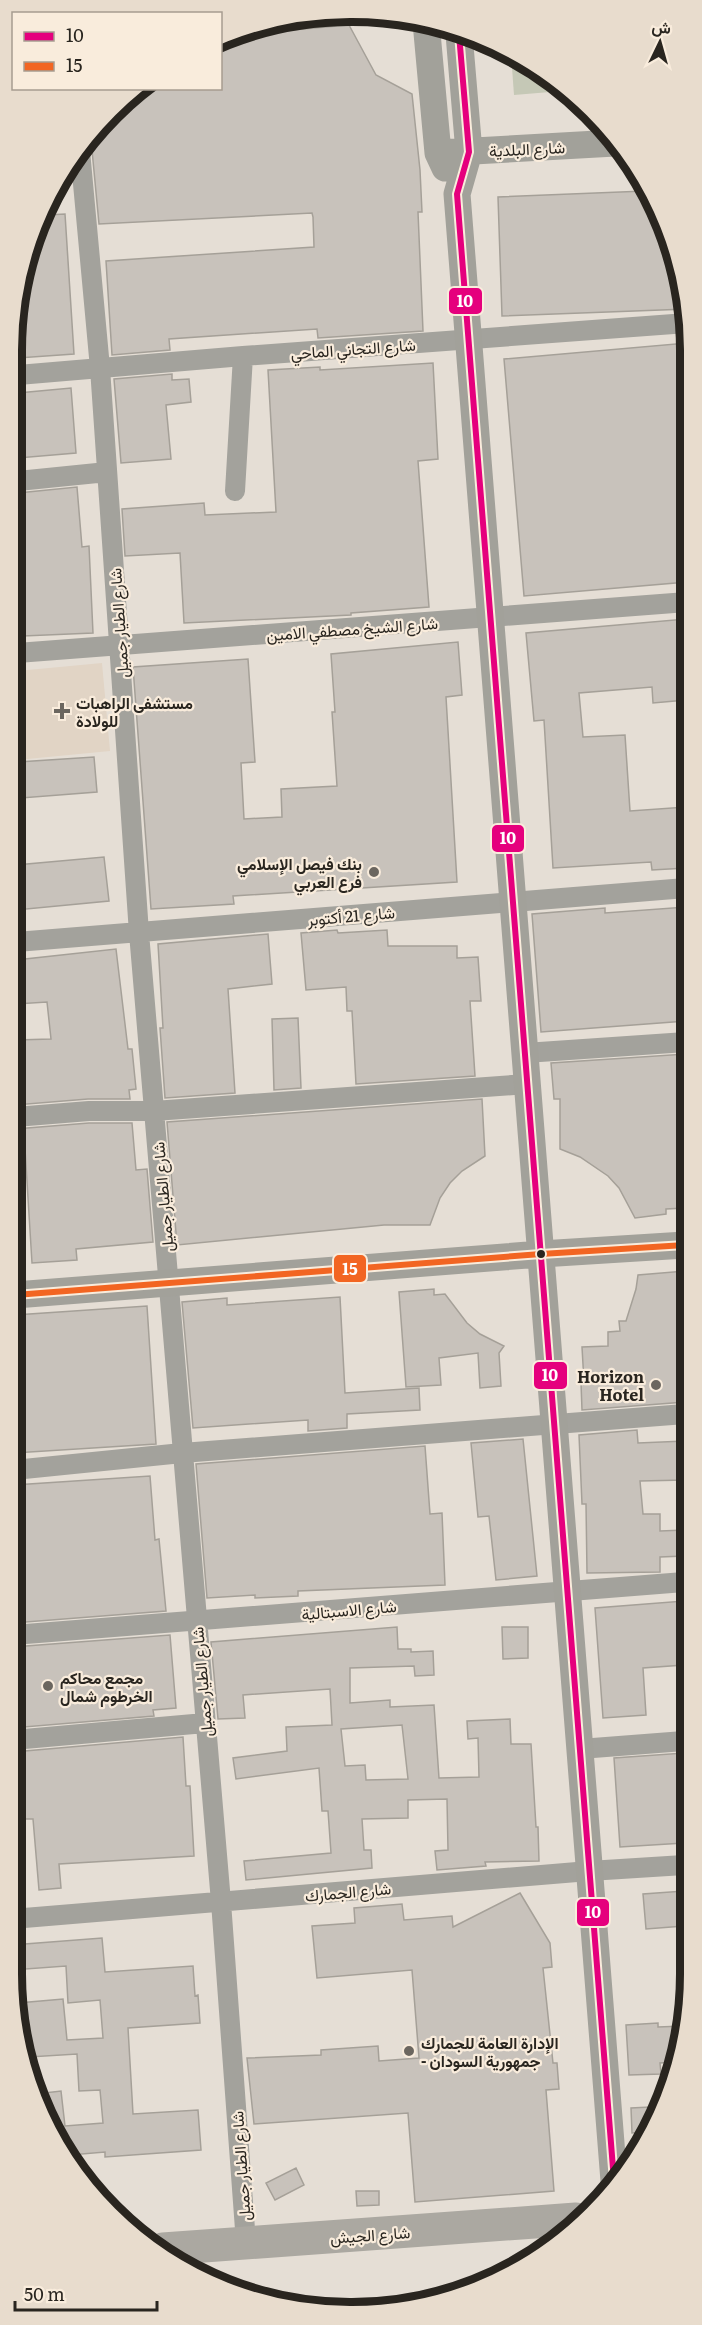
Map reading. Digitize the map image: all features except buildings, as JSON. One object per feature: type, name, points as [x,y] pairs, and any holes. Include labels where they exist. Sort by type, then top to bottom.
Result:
[{"type":"highway","name":"شارع الجيش","points":[[171,2248],[570,2219]]},
{"type":"highway","name":"شارع الجيش","points":[[197,2264],[546,2239]]},
{"type":"street","points":[[427,32],[438,153],[457,194]]},
{"type":"street","points":[[460,41],[468,152],[457,194],[613,2172]]},
{"type":"street","name":"شارع البلدية","points":[[438,153],[606,144]]},
{"type":"street","name":"شارع الطيار جميل","points":[[81,164],[100,368],[139,933],[221,1902],[246,2243]]},
{"type":"street","name":"شارع التجاني الماحي","points":[[22,375],[678,324]]},
{"type":"street","points":[[235,491],[243,356]]},
{"type":"street","points":[[22,481],[107,472]]},
{"type":"street","name":"شارع الشيخ مصطفي الامين","points":[[22,653],[680,603]]},
{"type":"street","name":"شارع 21 أكتوبر","points":[[22,942],[680,888]]},
{"type":"street","points":[[525,1053],[680,1042]]},
{"type":"street","points":[[22,1116],[89,1111],[154,1111],[527,1084]]},
{"type":"street","points":[[22,1294],[680,1245]]},
{"type":"street","points":[[22,1469],[182,1453],[680,1414]]},
{"type":"street","name":"شارع الاسبتالية","points":[[22,1634],[680,1582]]},
{"type":"street","points":[[22,1739],[205,1723]]},
{"type":"street","points":[[580,1749],[680,1741]]},
{"type":"street","name":"شارع الجمارك","points":[[22,1917],[680,1865]]},
{"type":"shaded area","name":"مستشفى الراهبات للولادة","points":[[102,663],[110,751],[22,760],[22,671]]},
{"type":"green space","points":[[512,65],[553,92],[514,95]]},
{"type":"transit line","name":"10","points":[[460,41],[469,152],[457,194],[613,2172]]},
{"type":"transit line","name":"15","points":[[22,1294],[680,1245]]},
{"type":"place","name":"مستشفى الراهبات للولادة","points":[[62,711]]},
{"type":"place","name":"بنك فيصل الإسلامي فرع العربي","points":[[374,872]]},
{"type":"place","name":"Horizon Hotel","points":[[656,1385]]},
{"type":"place","name":"مجمع محاكم الخرطوم شمال","points":[[48,1686]]},
{"type":"place","name":"الإدارة العامة للجمارك - جمهورية السودان","points":[[409,2051]]}]
